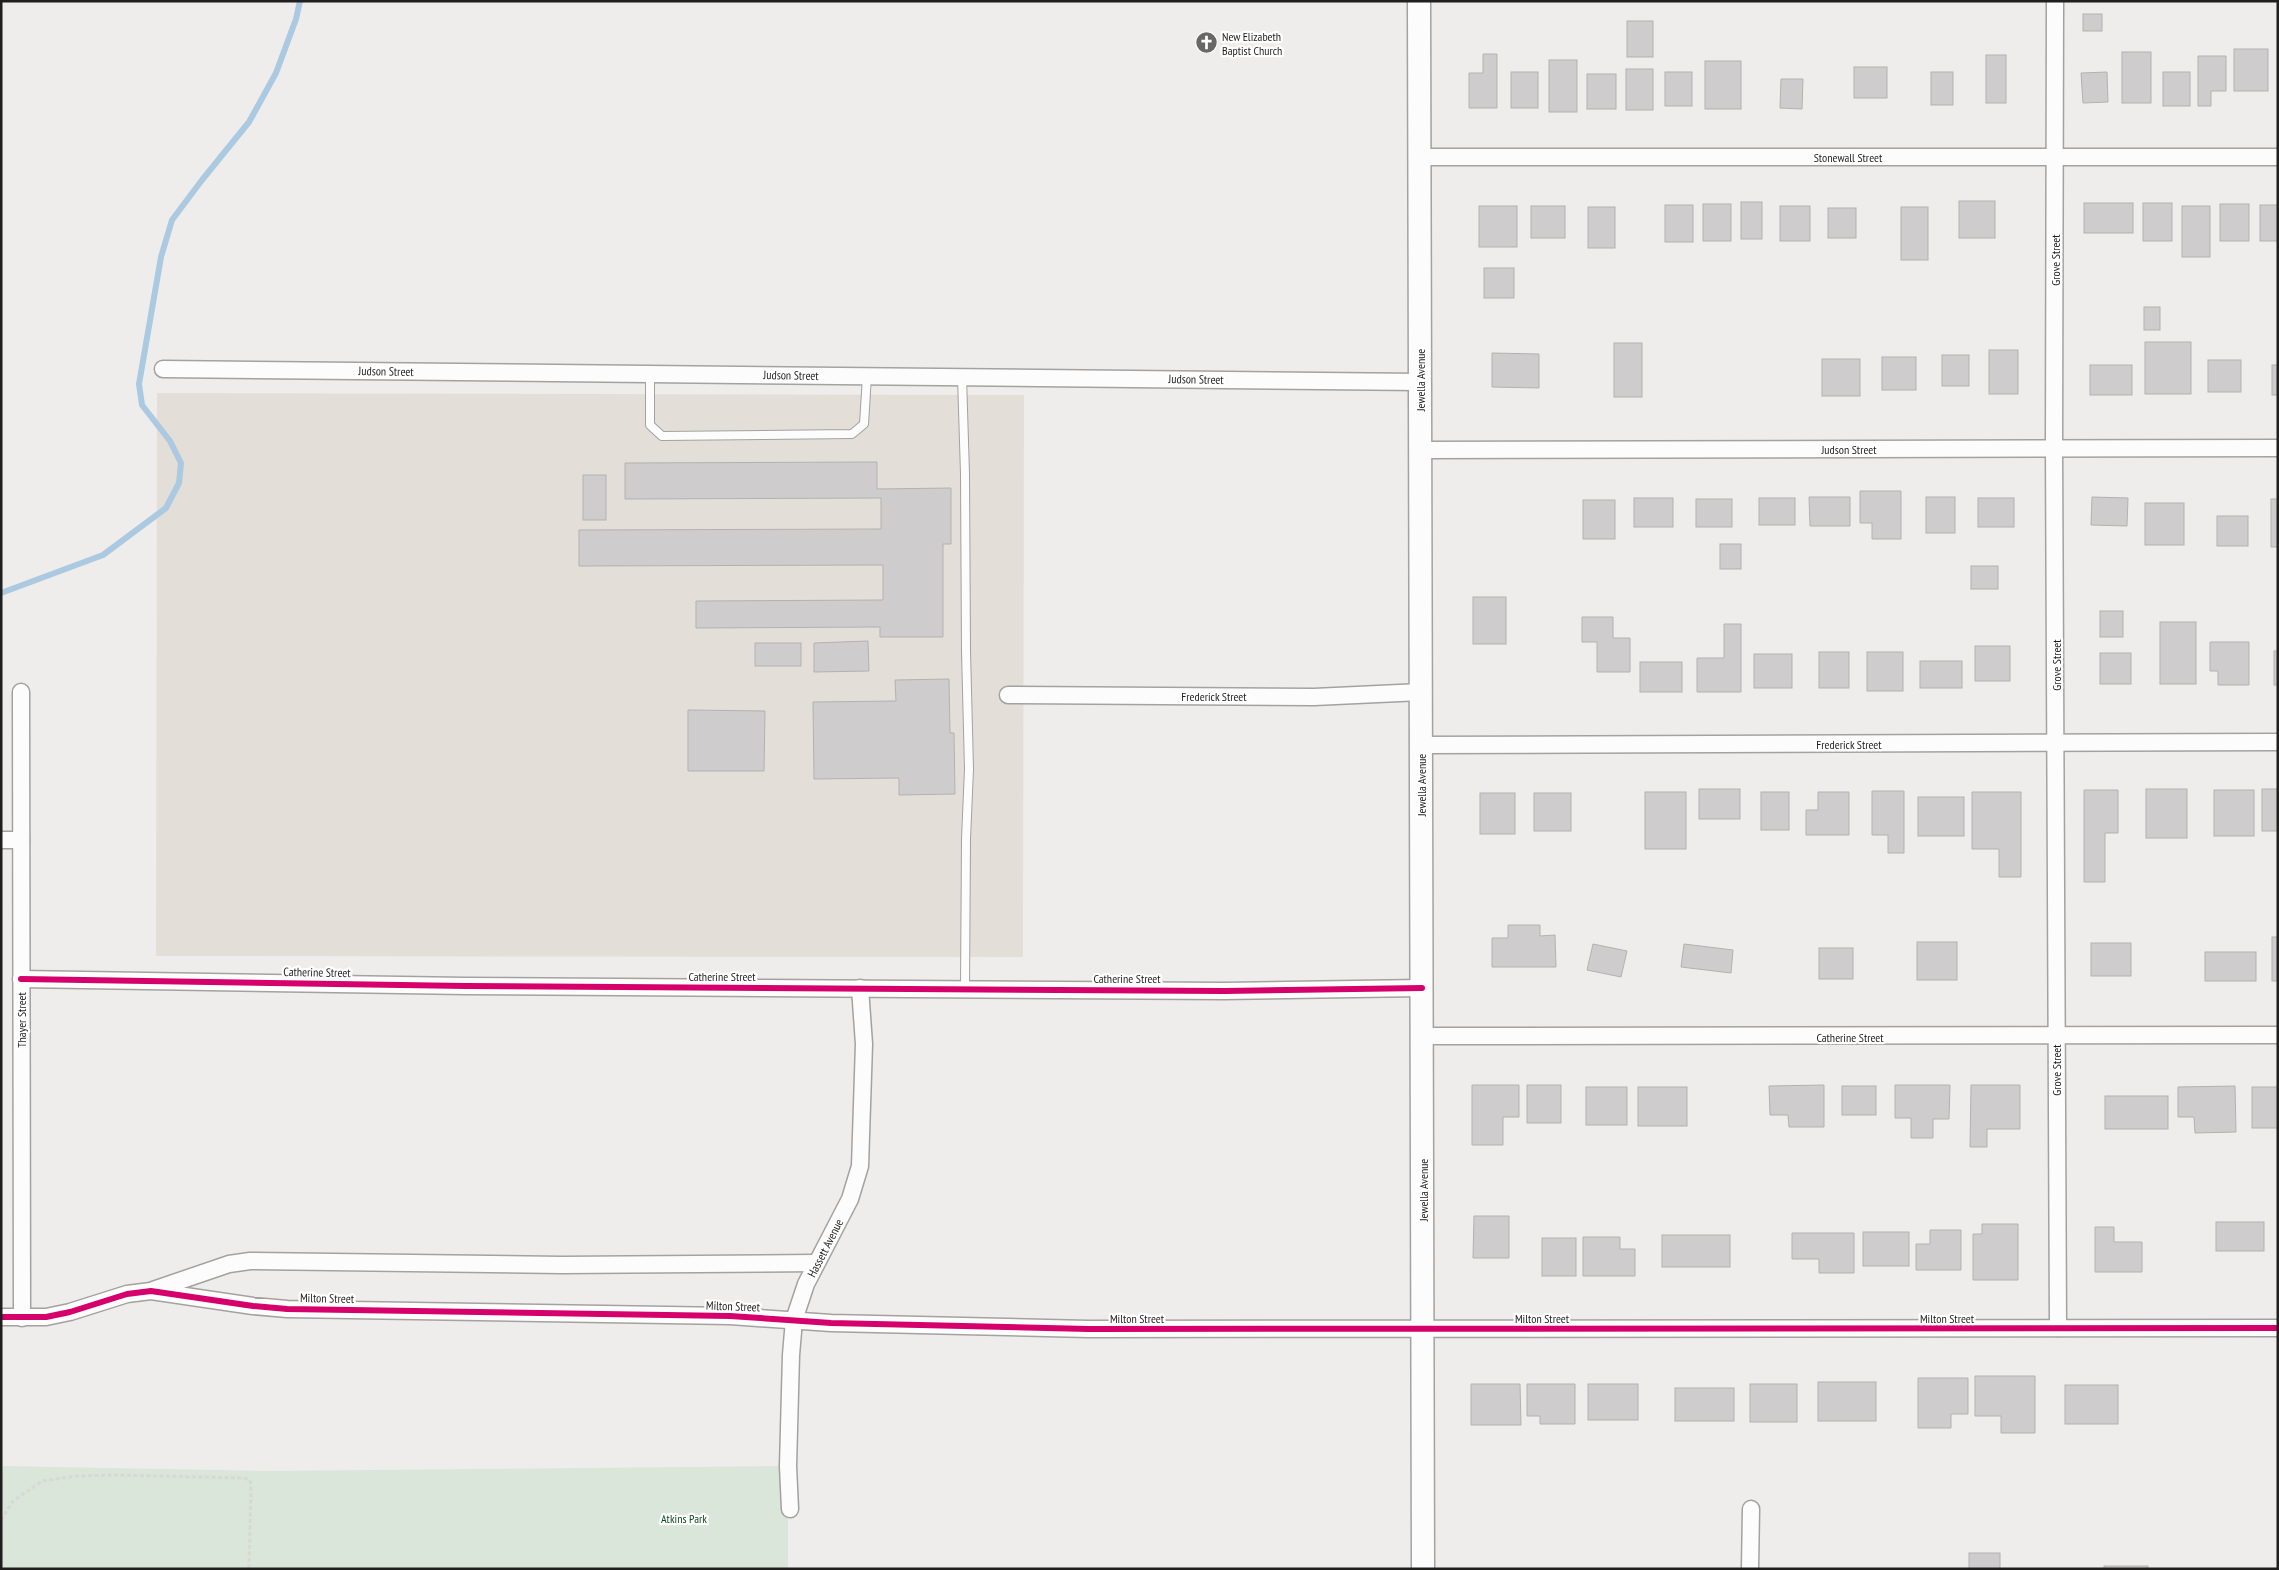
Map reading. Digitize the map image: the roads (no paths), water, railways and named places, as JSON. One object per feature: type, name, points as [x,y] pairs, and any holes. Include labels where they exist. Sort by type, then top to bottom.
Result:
[{"type":"main road","name":"Jewella Avenue","points":[[1419,1],[1423,1569]]},
{"type":"street","name":"Grove Street","points":[[2055,1],[2054,448],[2058,1328]]},
{"type":"street","name":"Stonewall Street","points":[[1419,157],[2278,157]]},
{"type":"street","name":"Judson Street","points":[[163,369],[1420,382]]},
{"type":"street","name":"Judson Street","points":[[1420,450],[2278,448]]},
{"type":"street","name":"Thayer Street","points":[[21,692],[22,1318]]},
{"type":"street","name":"Frederick Street","points":[[1008,695],[1314,697],[1421,692]]},
{"type":"street","name":"Frederick Street","points":[[1421,745],[2278,742]]},
{"type":"street","points":[[1,840],[21,840]]},
{"type":"street","name":"Catherine Street","points":[[21,979],[476,986],[1224,990],[1422,988]]},
{"type":"street","name":"Hassett Avenue","points":[[790,1508],[788,1466],[791,1355],[794,1320],[806,1284],[850,1199],[860,1166],[864,1044],[860,988]]},
{"type":"street","name":"Catherine Street","points":[[1422,1036],[2278,1035]]},
{"type":"street","name":"Milton Street","points":[[1,1318],[46,1317],[70,1312],[127,1294],[151,1291],[229,1264],[250,1261],[572,1265],[816,1263]]},
{"type":"street","name":"Milton Street","points":[[151,1291],[287,1309],[730,1316],[831,1323],[1088,1330],[2278,1328]]},
{"type":"street","points":[[1750,1569],[1751,1509]]},
{"type":"lane","points":[[650,374],[650,425],[662,436],[852,434],[864,424],[867,376]]},
{"type":"lane","points":[[962,377],[969,769],[966,839],[965,988]]},
{"type":"waterway","points":[[1,593],[103,555],[166,508],[179,483],[181,463],[170,441],[142,405],[139,384],[161,257],[172,220],[249,122],[276,73],[296,19],[300,1]]},
{"type":"place","name":"New Elizabeth Baptist Church","points":[[1206,43]]},
{"type":"park label","name":"Atkins Park","points":[[684,1518]]}]
